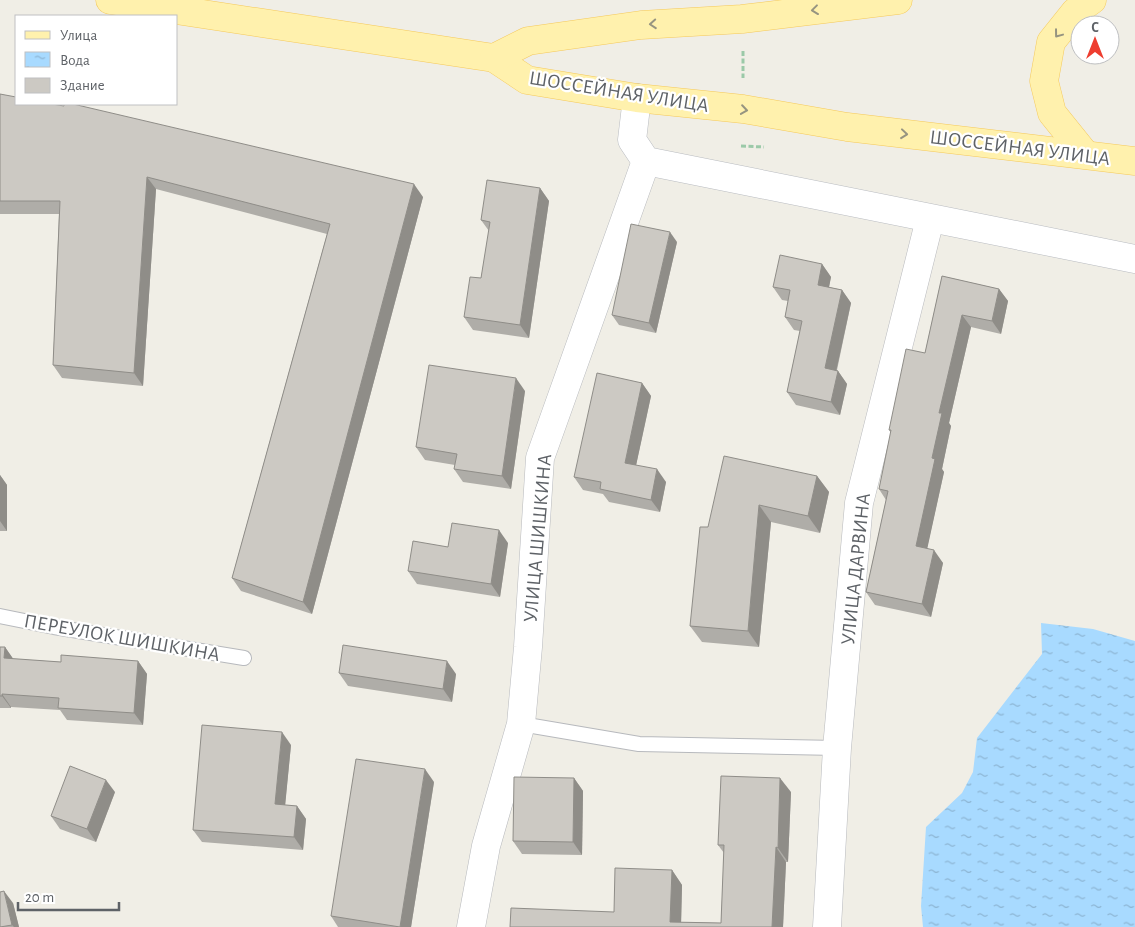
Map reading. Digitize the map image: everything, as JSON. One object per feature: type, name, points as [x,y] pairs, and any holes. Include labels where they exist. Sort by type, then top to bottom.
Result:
[{"type":"main road","name":"ШОССЕЙНАЯ УЛИЦА","points":[[110,0],[494,58],[526,80],[636,98],[743,109],[847,127],[1135,161]]},
{"type":"main road","points":[[494,58],[528,41],[546,38],[641,25],[742,19],[898,0]]},
{"type":"main road","points":[[1084,154],[1052,113],[1044,81],[1052,42],[1075,12],[1092,0]]},
{"type":"street","points":[[636,98],[632,140],[646,161],[1135,259]]},
{"type":"street","name":"УЛИЦА ШИШКИНА","points":[[471,927],[486,846],[521,724],[540,458],[646,161]]},
{"type":"street","name":"УЛИЦА ДАРВИНА","points":[[827,927],[837,748],[859,503],[930,219]]},
{"type":"lane","name":"ПЕРЕУЛОК ШИШКИНА","points":[[0,616],[54,627],[244,658]]},
{"type":"lane","points":[[521,724],[639,744],[837,748]]},
{"type":"water","points":[[1041,623],[1093,629],[1135,641],[1135,927],[923,927],[921,906],[926,827],[962,793],[973,772],[977,738],[1042,654]]},
{"type":"building","points":[[0,94],[15,97],[15,105],[77,105],[414,184],[303,602],[232,578],[330,224],[147,177],[134,373],[53,365],[60,201],[0,201]]},
{"type":"building","points":[[487,180],[540,188],[520,325],[464,317],[470,277],[481,278],[490,222],[481,220]]},
{"type":"building","points":[[631,224],[670,232],[649,323],[612,315]]},
{"type":"building","points":[[780,255],[822,264],[818,285],[842,290],[825,368],[838,371],[831,402],[787,392],[802,321],[785,317],[790,290],[773,287]]},
{"type":"building","points":[[942,276],[999,289],[992,321],[962,315],[939,413],[942,413],[932,458],[935,459],[916,546],[934,550],[922,604],[866,592],[888,491],[879,489],[906,349],[925,353]]},
{"type":"building","points":[[429,365],[516,378],[502,476],[454,469],[457,454],[416,447]]},
{"type":"building","points":[[597,373],[642,383],[625,463],[657,469],[651,500],[600,489],[601,482],[574,477]]},
{"type":"building","points":[[724,456],[817,476],[808,516],[759,505],[748,631],[690,626],[700,527],[708,527]]},
{"type":"building","points":[[452,523],[499,530],[491,584],[408,571],[413,541],[448,547]]},
{"type":"building","points":[[343,645],[447,661],[443,689],[339,673]]},
{"type":"building","points":[[0,647],[5,647],[4,658],[61,662],[61,655],[138,661],[134,713],[58,708],[59,698],[2,694],[0,696]]},
{"type":"building","points":[[202,725],[282,732],[275,804],[297,806],[294,837],[193,830]]},
{"type":"building","points":[[356,759],[425,769],[400,927],[331,916]]},
{"type":"building","points":[[70,766],[106,780],[87,829],[51,816]]},
{"type":"building","points":[[721,776],[780,778],[778,848],[776,847],[772,927],[510,927],[511,908],[614,912],[615,868],[672,870],[670,922],[721,923],[724,845],[718,845]]},
{"type":"building","points":[[514,777],[574,778],[573,842],[513,841]]},
{"type":"building","points":[[4,891],[12,925],[0,927],[0,892]]}]
